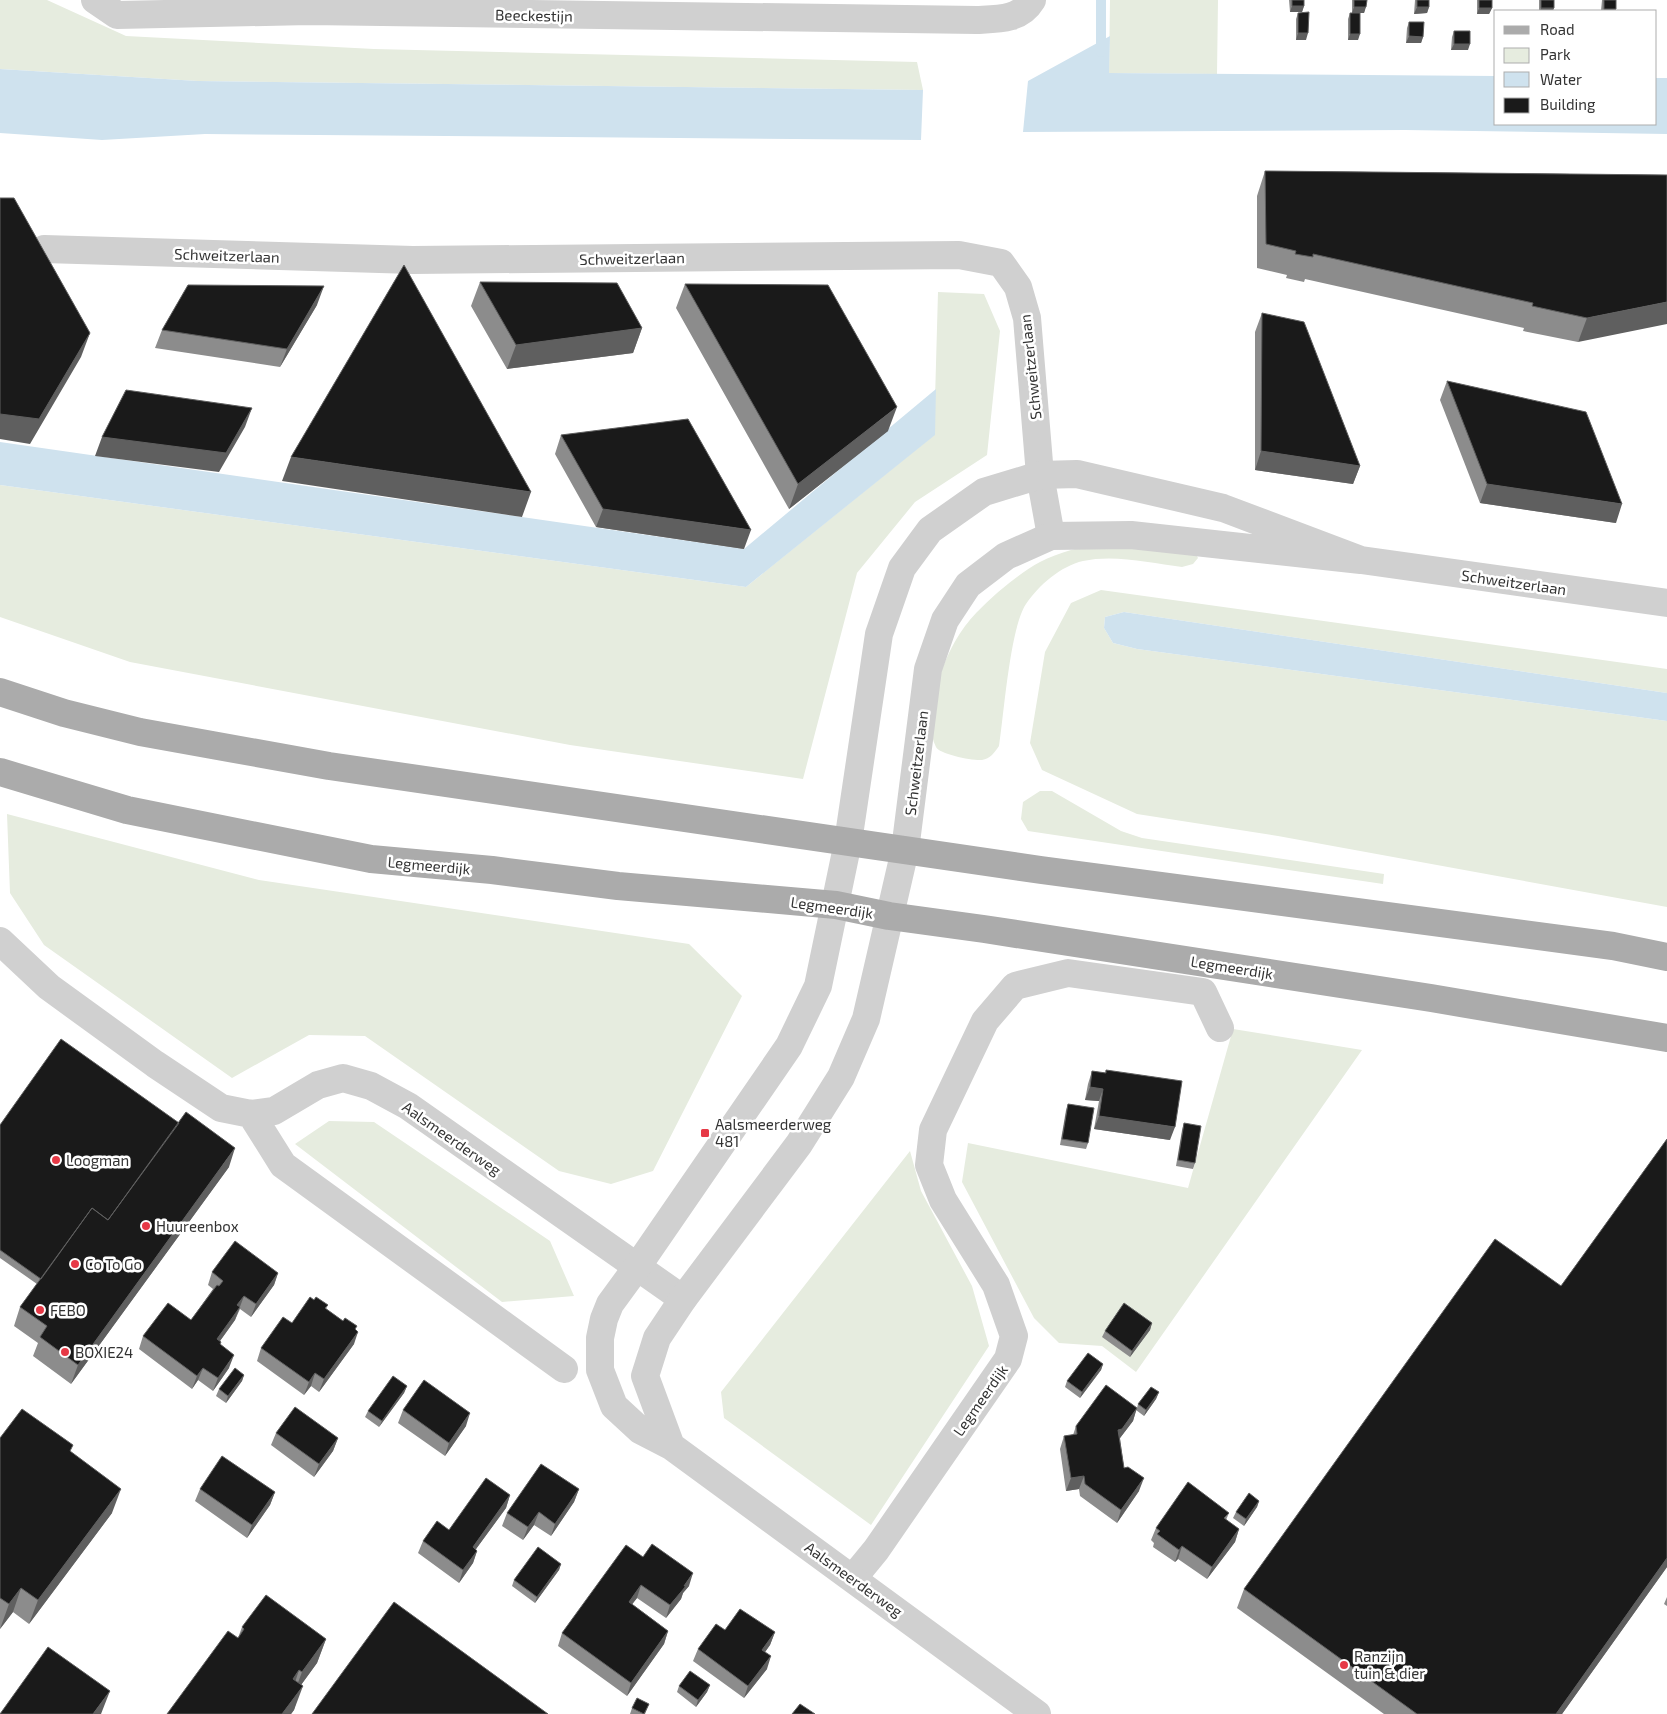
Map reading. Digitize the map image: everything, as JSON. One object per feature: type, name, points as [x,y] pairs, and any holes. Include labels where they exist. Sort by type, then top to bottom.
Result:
[{"type":"main road","points":[[0,692],[64,713],[140,732],[319,764],[848,842],[1603,945],[1667,957]]},
{"type":"main road","name":"Legmeerdijk","points":[[0,772],[127,810],[371,860],[492,870],[618,886],[836,905],[889,916],[984,928],[1431,998],[1667,1038]]},
{"type":"street","name":"Beeckestijn","points":[[95,0],[117,15],[309,6],[977,20],[1008,18],[1027,9],[1032,0]]},
{"type":"street","name":"Schweitzerlaan","points":[[44,249],[413,260],[959,255],[1000,264],[1018,287],[1027,318],[1040,475]]},
{"type":"street","name":"Schweitzerlaan","points":[[836,905],[848,842],[879,634],[902,568],[930,530],[984,492],[1040,475],[1077,474],[1222,508],[1361,560]]},
{"type":"street","points":[[1040,475],[1051,536]]},
{"type":"street","name":"Schweitzerlaan","points":[[889,916],[905,850],[928,669],[945,620],[968,585],[1006,556],[1051,536],[1132,535],[1361,560],[1667,603]]},
{"type":"street","name":"Aalsmeerderweg","points":[[836,905],[818,986],[789,1046],[638,1268],[610,1304],[604,1319],[600,1338],[600,1370],[614,1406],[640,1430],[671,1446],[1037,1714]]},
{"type":"street","points":[[671,1446],[645,1376],[657,1338],[683,1299],[799,1144],[841,1077],[866,1019],[889,916]]},
{"type":"street","name":"Aalsmeerderweg","points":[[0,941],[49,988],[155,1064],[221,1108],[251,1114],[274,1111],[318,1085],[343,1078],[371,1086],[408,1106],[683,1299]]},
{"type":"street","name":"Legmeerdijk","points":[[853,1578],[876,1550],[1008,1360],[1014,1336],[996,1285],[942,1200],[929,1165],[933,1130],[985,1021],[1015,986],[1068,973],[1203,992],[1220,1028]]},
{"type":"street","points":[[251,1114],[283,1165],[564,1369]]},
{"type":"green space","points":[[0,0],[47,0],[126,36],[374,49],[917,62],[923,90],[198,81],[0,69]]},
{"type":"green space","points":[[1110,0],[1218,0],[1217,74],[1109,73]]},
{"type":"green space","points":[[938,292],[984,294],[1000,331],[987,455],[915,502],[857,573],[803,779],[570,745],[130,662],[0,617],[0,485],[746,587],[934,435]]},
{"type":"green space","points":[[1102,543],[1195,552],[1198,558],[1193,564],[1182,567],[1132,560],[1095,559],[1067,567],[1051,577],[1031,597],[1020,616],[1008,672],[999,746],[990,757],[982,760],[957,756],[938,750],[932,734],[931,719],[936,686],[956,640],[970,620],[998,592],[1031,567],[1047,558]]},
{"type":"green space","points":[[1101,590],[1667,669],[1667,693],[1124,612],[1105,617],[1104,628],[1113,643],[1137,649],[1667,721],[1667,907],[1278,836],[1137,814],[1042,770],[1030,743],[1045,652],[1071,603]]},
{"type":"green space","points":[[1040,791],[1052,791],[1121,831],[1142,838],[1384,874],[1383,884],[1028,831],[1021,819],[1023,802]]},
{"type":"green space","points":[[7,814],[259,880],[689,944],[742,996],[653,1171],[611,1184],[559,1171],[365,1036],[309,1035],[232,1078],[44,945],[10,893]]},
{"type":"green space","points":[[1233,1029],[1362,1050],[1136,1372],[1102,1346],[1059,1343],[1034,1318],[962,1182],[968,1143],[1188,1188]]},
{"type":"green space","points":[[329,1121],[374,1122],[550,1241],[574,1296],[502,1302],[295,1144]]},
{"type":"green space","points":[[910,1151],[921,1191],[972,1286],[989,1346],[871,1525],[724,1418],[721,1392]]},
{"type":"water","points":[[1110,36],[1109,73],[1494,76],[1494,125],[1657,125],[1657,78],[1667,78],[1667,134],[1405,130],[1023,132],[1028,81]]},
{"type":"water","points":[[0,69],[198,81],[923,90],[921,140],[205,134],[102,140],[0,133]]},
{"type":"water","points":[[936,389],[935,435],[746,587],[0,485],[0,442],[744,549]]},
{"type":"water","points":[[1124,612],[1667,693],[1667,721],[1137,649],[1113,643],[1104,628],[1105,617]]},
{"type":"building","points":[[1292,0],[1304,0],[1304,6],[1292,6]]},
{"type":"building","points":[[1354,0],[1367,0],[1366,7],[1354,7]]},
{"type":"building","points":[[1417,0],[1429,0],[1429,7],[1417,7]]},
{"type":"building","points":[[1479,0],[1492,0],[1492,8],[1479,8]]},
{"type":"building","points":[[1541,0],[1554,0],[1554,8],[1541,8]]},
{"type":"building","points":[[1604,0],[1616,0],[1616,9],[1604,9]]},
{"type":"building","points":[[1309,12],[1308,33],[1298,33],[1298,13]]},
{"type":"building","points":[[1350,13],[1360,13],[1360,34],[1350,34]]},
{"type":"building","points":[[1409,22],[1424,22],[1423,37],[1409,36]]},
{"type":"building","points":[[1454,31],[1470,31],[1470,44],[1454,44]]},
{"type":"building","points":[[1265,171],[1667,175],[1667,302],[1587,318],[1532,306],[1533,303],[1313,254],[1313,257],[1295,254],[1296,251],[1266,244]]},
{"type":"building","points":[[0,198],[14,198],[90,333],[39,419],[0,414]]},
{"type":"building","points":[[404,265],[531,492],[291,457]]},
{"type":"building","points":[[480,282],[617,283],[642,328],[516,345]]},
{"type":"building","points":[[685,284],[828,285],[897,407],[798,484]]},
{"type":"building","points":[[188,285],[324,286],[287,349],[162,330]]},
{"type":"building","points":[[1262,313],[1304,322],[1360,466],[1261,451]]},
{"type":"building","points":[[1447,381],[1586,412],[1622,504],[1487,484]]},
{"type":"building","points":[[126,390],[252,408],[226,453],[102,437]]},
{"type":"building","points":[[688,419],[751,530],[603,509],[561,435]]},
{"type":"building","points":[[61,1039],[179,1123],[108,1220],[92,1208],[41,1279],[0,1250],[0,1125]]},
{"type":"building","points":[[1106,1070],[1182,1081],[1175,1127],[1099,1116],[1103,1089],[1090,1087],[1092,1071],[1106,1073]]},
{"type":"building","points":[[1068,1104],[1094,1108],[1088,1143],[1062,1139]]},
{"type":"building","points":[[186,1112],[235,1148],[78,1365],[40,1337],[47,1326],[20,1307],[92,1208],[108,1220]]},
{"type":"building","points":[[1184,1123],[1201,1126],[1195,1163],[1178,1160]]},
{"type":"building","points":[[1667,1139],[1667,1558],[1556,1714],[1417,1714],[1244,1589],[1495,1239],[1561,1286]]},
{"type":"building","points":[[235,1241],[278,1273],[256,1304],[244,1296],[237,1305],[240,1307],[217,1339],[221,1342],[220,1344],[234,1355],[218,1378],[203,1368],[197,1376],[143,1336],[168,1303],[191,1320],[217,1285],[219,1286],[223,1281],[212,1272]]},
{"type":"building","points":[[310,1297],[314,1300],[316,1297],[328,1305],[325,1308],[343,1321],[345,1318],[357,1326],[355,1329],[358,1332],[324,1379],[315,1373],[309,1382],[261,1348],[283,1317],[292,1323]]},
{"type":"building","points":[[1124,1303],[1152,1323],[1132,1351],[1105,1331]]},
{"type":"building","points":[[1088,1353],[1103,1364],[1082,1392],[1067,1381]]},
{"type":"building","points":[[235,1368],[244,1375],[228,1396],[219,1389]]},
{"type":"building","points":[[393,1376],[407,1386],[382,1421],[368,1411]]},
{"type":"building","points":[[424,1380],[470,1413],[449,1443],[403,1410]]},
{"type":"building","points":[[1106,1385],[1137,1408],[1122,1429],[1118,1430],[1124,1468],[1128,1467],[1144,1478],[1121,1510],[1085,1484],[1084,1476],[1071,1478],[1064,1436],[1077,1434],[1076,1426]]},
{"type":"building","points":[[1151,1387],[1159,1392],[1146,1410],[1138,1404]]},
{"type":"building","points":[[295,1407],[338,1438],[319,1464],[276,1433]]},
{"type":"building","points":[[22,1409],[73,1445],[70,1451],[121,1489],[38,1600],[21,1588],[9,1604],[0,1598],[0,1438]]},
{"type":"building","points":[[222,1456],[275,1492],[252,1525],[200,1489]]},
{"type":"building","points":[[541,1464],[579,1489],[555,1524],[539,1512],[528,1527],[507,1513]]},
{"type":"building","points":[[486,1478],[510,1495],[473,1547],[477,1551],[463,1570],[423,1541],[437,1521],[449,1530]]},
{"type":"building","points":[[1188,1482],[1229,1513],[1224,1518],[1239,1529],[1212,1567],[1182,1546],[1179,1550],[1157,1534],[1160,1531],[1156,1528]]},
{"type":"building","points":[[1249,1493],[1259,1501],[1246,1519],[1236,1512]]},
{"type":"building","points":[[652,1544],[693,1573],[684,1586],[686,1586],[670,1605],[641,1585],[629,1602],[668,1631],[631,1683],[562,1633],[626,1545],[643,1557]]},
{"type":"building","points":[[538,1547],[561,1564],[537,1597],[514,1580]]},
{"type":"building","points":[[266,1595],[326,1639],[302,1672],[299,1670],[293,1679],[303,1686],[282,1714],[167,1714],[228,1631],[238,1638],[244,1629],[242,1627]]},
{"type":"building","points":[[394,1602],[548,1714],[312,1714]]},
{"type":"building","points":[[740,1609],[775,1632],[762,1650],[771,1656],[748,1686],[698,1649],[716,1624],[725,1630]]},
{"type":"building","points":[[48,1647],[110,1691],[93,1714],[0,1714]]},
{"type":"building","points":[[690,1671],[710,1685],[698,1700],[679,1686]]},
{"type":"building","points":[[637,1698],[649,1704],[644,1714],[632,1708]]},
{"type":"building","points":[[800,1704],[815,1714],[792,1714]]},
{"type":"waterway","points":[[1101,0],[1101,52]]},
{"type":"place","name":"Aalsmeerderweg 481","points":[[705,1133]]},
{"type":"place","name":"Loogman","points":[[56,1160]]},
{"type":"place","name":"Huureenbox","points":[[146,1226]]},
{"type":"place","name":"Co To Go","points":[[75,1264]]},
{"type":"place","name":"FEBO","points":[[40,1310]]},
{"type":"place","name":"BOXIE24","points":[[65,1352]]},
{"type":"place","name":"Ranzijn tuin & dier","points":[[1344,1665]]}]
